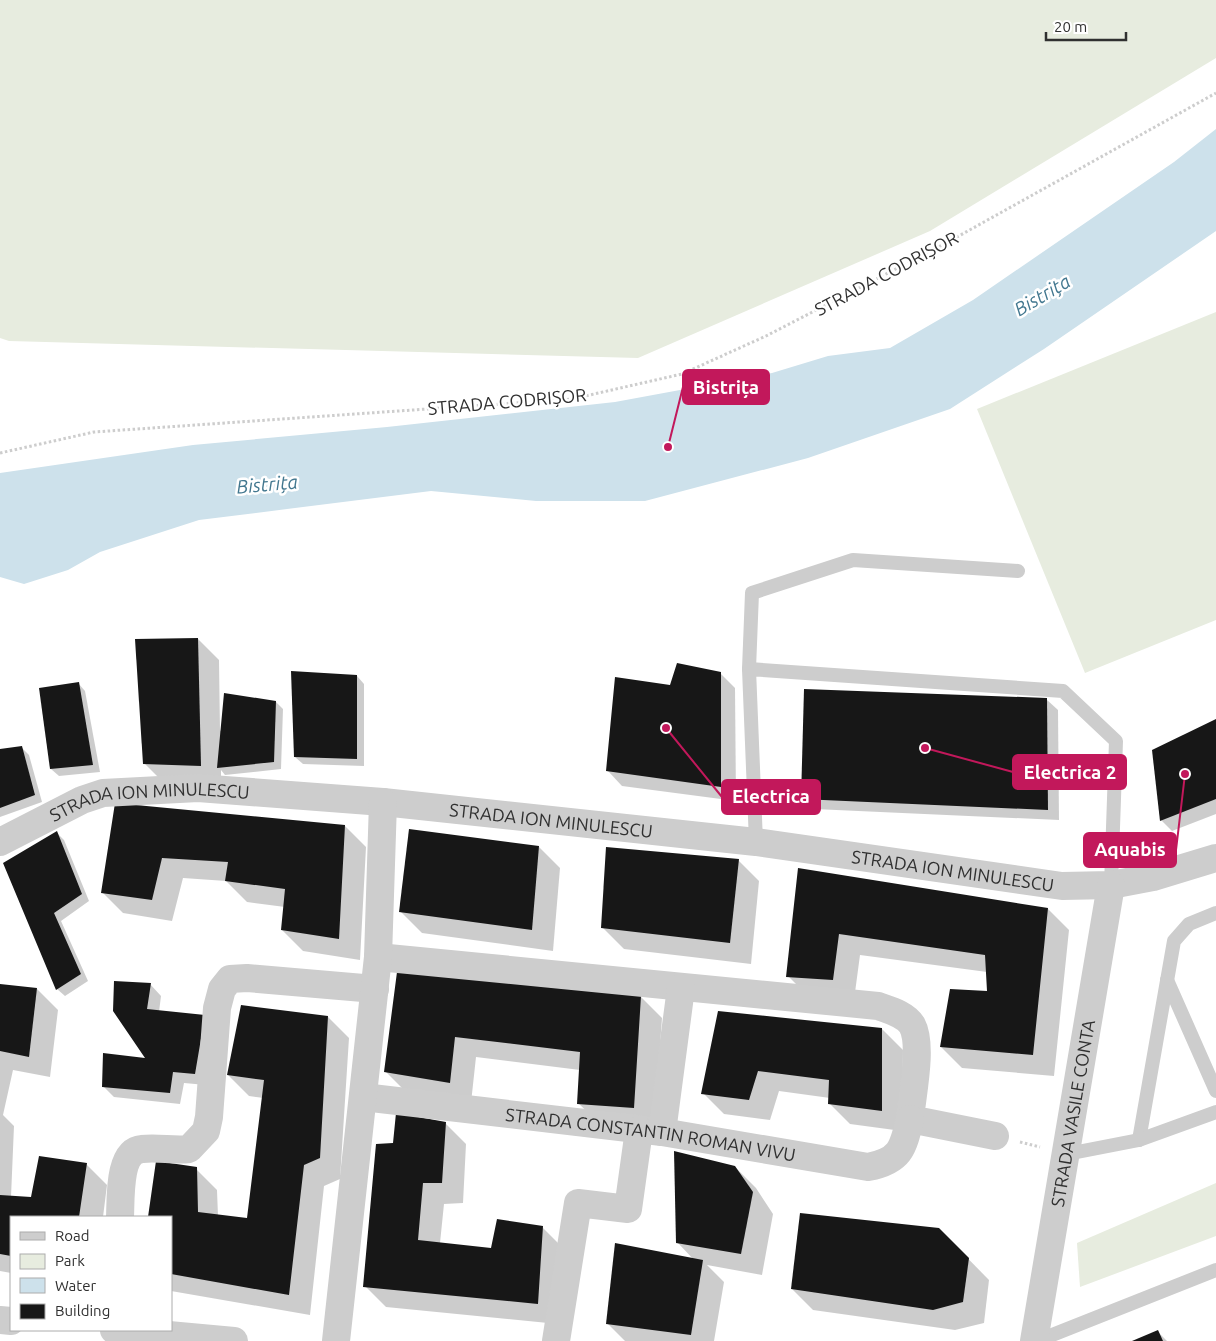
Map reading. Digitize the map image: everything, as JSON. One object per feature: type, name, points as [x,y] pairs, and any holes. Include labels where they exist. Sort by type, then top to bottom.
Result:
[{"type":"street","name":"STRADA ION MINULESCU","points":[[0,842],[82,800],[103,793],[198,788],[383,802],[756,842],[1062,886],[1111,885],[1152,877],[1216,858]]},
{"type":"street","points":[[336,1341],[378,956],[383,802]]},
{"type":"street","name":"STRADA VASILE CONTA","points":[[1036,1341],[1111,885]]},
{"type":"street","name":"STRADA CONSTANTIN ROMAN VIVU","points":[[363,1098],[650,1131],[868,1167],[884,1164],[896,1156],[904,1146],[910,1119],[917,1044],[911,1025],[901,1015],[878,1006],[681,988],[378,956]]},
{"type":"street","points":[[120,1216],[123,1172],[126,1162],[133,1152],[140,1149],[189,1149],[206,1131],[217,1008],[222,989],[230,979],[247,978],[375,989]]},
{"type":"street","points":[[556,1341],[578,1203],[628,1210],[650,1131],[681,988]]},
{"type":"street","points":[[910,1119],[995,1136]]},
{"type":"street","points":[[125,1331],[234,1341]]},
{"type":"lane","points":[[756,842],[749,669],[752,593],[853,560],[1018,571]]},
{"type":"lane","points":[[749,669],[1063,691],[1116,741],[1111,885]]},
{"type":"lane","points":[[1139,1140],[1174,940],[1189,924],[1216,913]]},
{"type":"lane","points":[[1167,980],[1216,1091]]},
{"type":"lane","points":[[1067,1154],[1139,1140],[1216,1112]]},
{"type":"lane","name":"STRADA VASILE CONTA","points":[[1036,1341],[1216,1270]]},
{"type":"path","name":"STRADA CODRIȘOR","points":[[0,453],[94,432],[572,399],[682,374],[766,336],[948,242],[1216,93]]},
{"type":"path","points":[[995,1136],[1067,1154]]},
{"type":"green space","points":[[0,0],[1216,0],[1216,58],[930,231],[638,358],[9,341],[0,338]]},
{"type":"green space","points":[[1216,312],[1216,620],[1085,673],[977,409]]},
{"type":"green space","points":[[1216,1183],[1216,1236],[1080,1287],[1077,1243]]},
{"type":"water","points":[[1216,129],[1216,231],[1044,349],[950,409],[808,458],[645,501],[536,501],[431,491],[199,520],[100,552],[68,570],[24,584],[0,577],[0,473],[193,445],[387,427],[615,402],[772,373],[828,356],[890,348],[973,300],[1174,162]]},
{"type":"building","points":[[198,638],[201,766],[143,764],[135,639]]},
{"type":"building","points":[[677,663],[721,672],[721,787],[606,771],[615,677],[670,685]]},
{"type":"building","points":[[291,671],[357,675],[357,759],[294,757]]},
{"type":"building","points":[[79,682],[93,765],[50,769],[39,688]]},
{"type":"building","points":[[804,689],[1047,698],[1048,810],[801,799]]},
{"type":"building","points":[[224,693],[276,701],[274,762],[217,768]]},
{"type":"building","points":[[1216,719],[1216,799],[1160,821],[1152,750]]},
{"type":"building","points":[[22,746],[35,795],[0,808],[0,749]]},
{"type":"building","points":[[115,803],[345,825],[339,939],[281,930],[285,889],[225,881],[228,862],[162,858],[152,900],[101,893]]},
{"type":"building","points":[[409,829],[539,846],[532,930],[399,912]]},
{"type":"building","points":[[57,831],[82,894],[54,913],[81,974],[56,990],[3,863]]},
{"type":"building","points":[[606,847],[739,859],[730,943],[601,928]]},
{"type":"building","points":[[798,868],[1048,908],[1033,1055],[940,1047],[950,989],[987,991],[985,955],[839,934],[833,980],[786,977]]},
{"type":"building","points":[[397,972],[641,996],[634,1108],[577,1104],[580,1052],[455,1037],[450,1083],[384,1072]]},
{"type":"building","points":[[114,981],[151,983],[147,1009],[205,1015],[195,1074],[173,1072],[170,1093],[102,1087],[103,1053],[145,1058],[113,1011]]},
{"type":"building","points":[[0,984],[37,988],[29,1057],[0,1051]]},
{"type":"building","points":[[241,1005],[328,1016],[320,1158],[304,1165],[289,1295],[172,1274],[172,1216],[148,1216],[156,1161],[197,1167],[198,1212],[247,1218],[264,1080],[227,1075]]},
{"type":"building","points":[[718,1011],[882,1028],[882,1111],[828,1104],[829,1080],[758,1071],[749,1100],[701,1094]]},
{"type":"building","points":[[396,1113],[446,1122],[442,1183],[423,1183],[418,1240],[491,1248],[497,1219],[543,1226],[538,1304],[363,1287],[376,1144],[393,1143]]},
{"type":"building","points":[[674,1151],[735,1166],[753,1192],[741,1254],[676,1243]]},
{"type":"building","points":[[39,1156],[87,1163],[79,1216],[10,1216],[10,1256],[0,1254],[0,1195],[31,1197]]},
{"type":"building","points":[[800,1213],[939,1228],[969,1258],[963,1302],[933,1310],[791,1289]]},
{"type":"building","points":[[615,1243],[703,1260],[691,1335],[606,1324]]},
{"type":"building","points":[[1158,1330],[1163,1341],[1132,1341]]},
{"type":"place","name":"Bistrița","points":[[668,447]]},
{"type":"place","name":"Electrica","points":[[666,728]]},
{"type":"place","name":"Electrica 2","points":[[925,748]]},
{"type":"place","name":"Aquabis","points":[[1185,774]]}]
